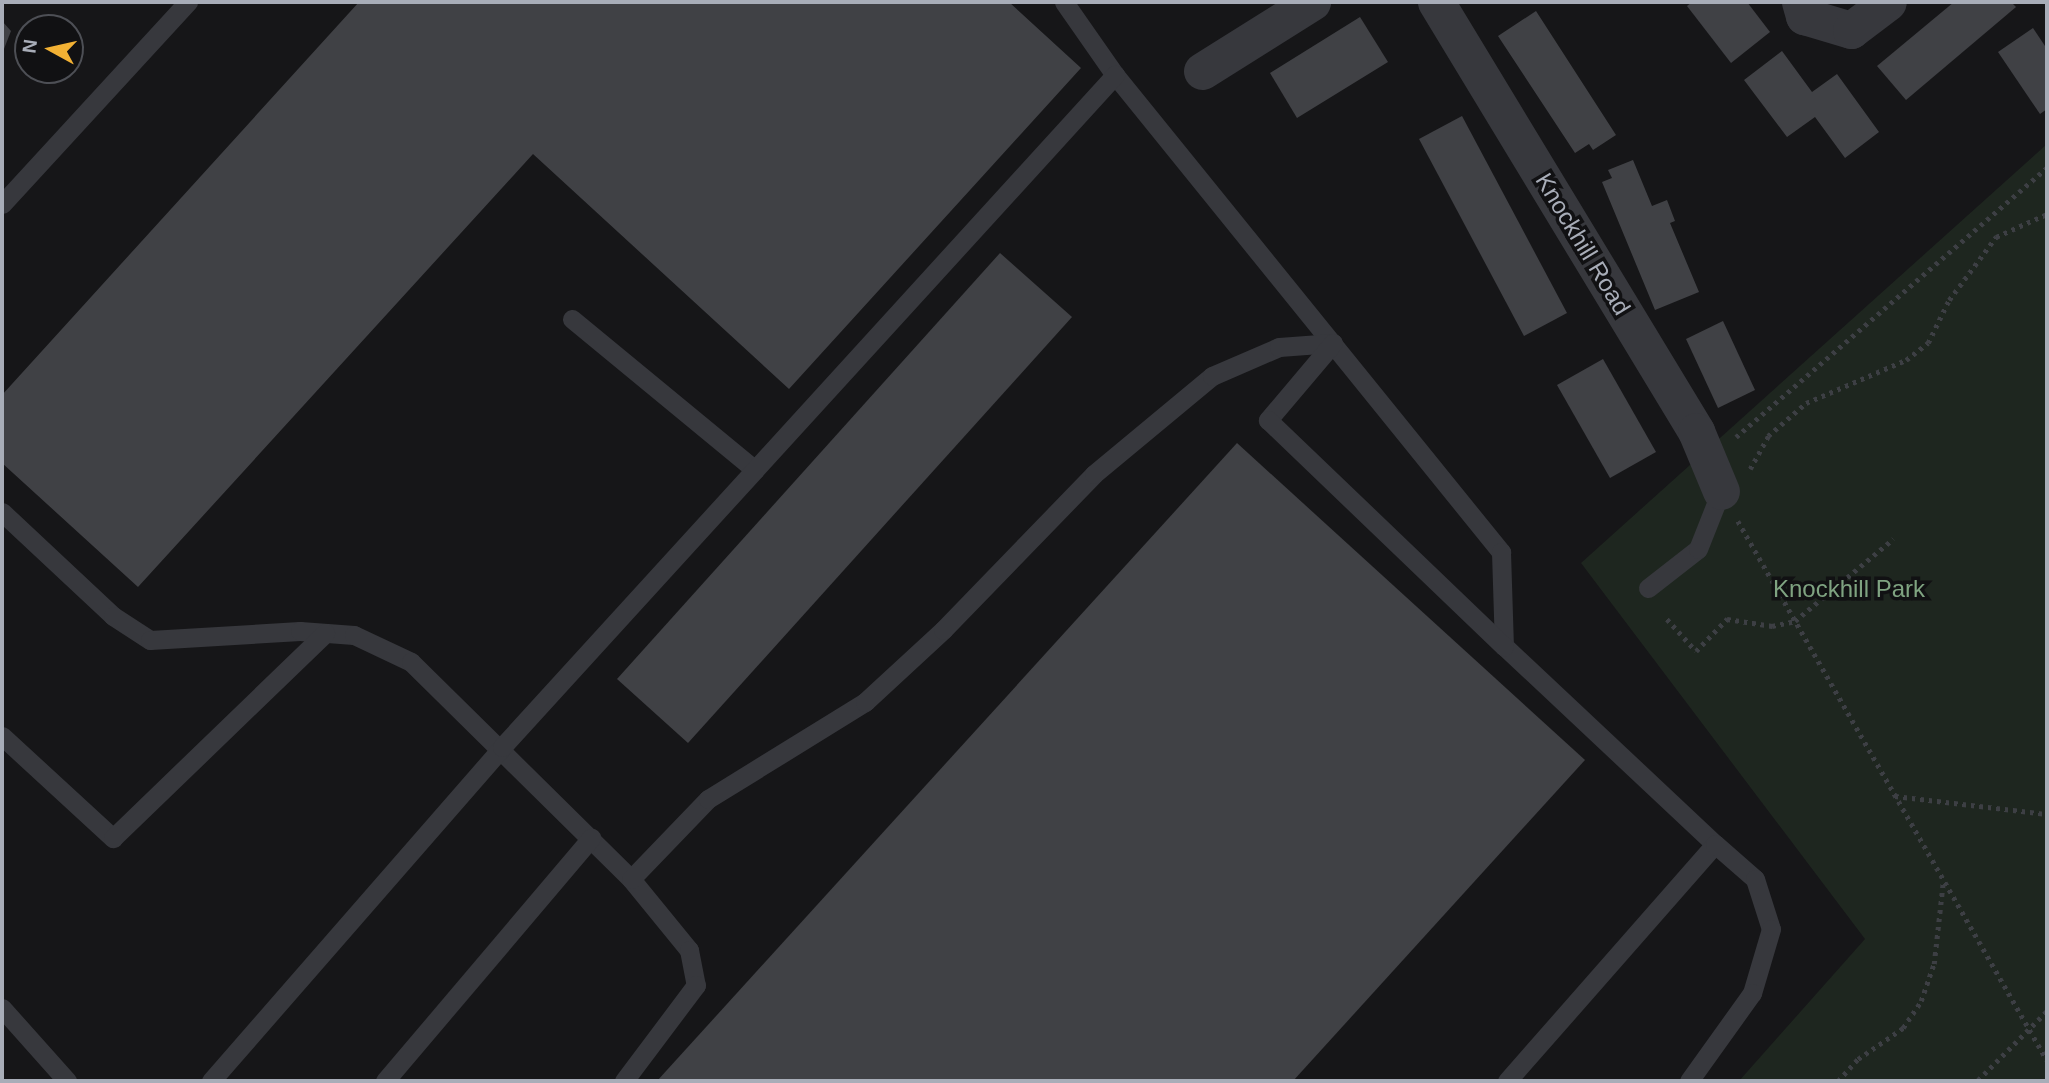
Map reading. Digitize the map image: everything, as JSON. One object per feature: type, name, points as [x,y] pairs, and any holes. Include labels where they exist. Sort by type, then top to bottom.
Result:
[{"type":"street","points":[[1202,71],[1312,2]]},
{"type":"street","name":"Knockhill Road","points":[[1436,2],[1696,431],[1715,476]]},
{"type":"street","points":[[1800,2],[1804,16],[1851,30],[1888,2]]},
{"type":"lane","points":[[2,204],[188,2]]},
{"type":"lane","points":[[1064,2],[1115,75],[1502,552],[1504,646]]},
{"type":"lane","points":[[211,1081],[502,747],[1115,75]]},
{"type":"lane","points":[[572,319],[755,470]]},
{"type":"lane","points":[[1333,343],[1268,420],[1504,646],[1755,879],[1771,929],[1752,993],[1689,1081]]},
{"type":"lane","points":[[631,879],[708,799],[865,702],[943,630],[1094,474],[1212,376],[1279,347],[1333,343]]},
{"type":"lane","points":[[1648,588],[1698,549],[1715,476]]},
{"type":"lane","points":[[2,512],[113,616],[150,640],[325,633],[354,635],[411,662],[502,747],[631,879],[680,934],[689,950],[696,985],[624,1081]]},
{"type":"lane","points":[[2,736],[113,838],[325,633]]},
{"type":"lane","points":[[385,1081],[591,838]]},
{"type":"lane","points":[[1507,1081],[1715,844]]},
{"type":"lane","points":[[2,1008],[67,1081]]},
{"type":"path","points":[[1715,476],[2047,168]]},
{"type":"path","points":[[1715,476],[1744,479],[1768,436],[1806,403],[1864,381],[1928,343],[1956,289],[1996,237],[2047,214]]},
{"type":"path","points":[[1715,476],[1894,796],[2047,1060]]},
{"type":"path","points":[[1667,618],[1696,651],[1727,619],[1772,626],[1795,621],[1893,540]]},
{"type":"path","points":[[1894,796],[2047,814]]},
{"type":"path","points":[[1838,1081],[1858,1059],[1903,1028],[1921,1000],[1934,964],[1943,882]]},
{"type":"path","points":[[1978,1080],[2047,1011]]},
{"type":"green space","name":"Knockhill Park","points":[[2047,144],[2047,1081],[1739,1081],[1865,939],[1581,563]]},
{"type":"building","points":[[359,2],[1009,2],[1081,68],[789,389],[533,154],[138,587],[2,463],[2,395]]},
{"type":"building","points":[[1692,2],[1747,2],[1770,32],[1731,63],[1687,6]]},
{"type":"building","points":[[1954,2],[2011,2],[2016,7],[1906,100],[1877,66]]},
{"type":"building","points":[[1536,11],[1616,135],[1593,150],[1589,144],[1575,153],[1498,36]]},
{"type":"building","points":[[1360,17],[1388,62],[1297,118],[1270,73]]},
{"type":"building","points":[[2,21],[11,31],[2,54]]},
{"type":"building","points":[[2033,28],[2047,49],[2047,109],[2040,114],[1998,52]]},
{"type":"building","points":[[1782,51],[1812,92],[1837,74],[1879,132],[1845,158],[1815,117],[1787,137],[1744,80]]},
{"type":"building","points":[[1462,116],[1567,313],[1524,336],[1419,139]]},
{"type":"building","points":[[1633,160],[1652,206],[1667,200],[1675,221],[1670,223],[1699,292],[1655,310],[1602,182],[1612,178],[1608,170]]},
{"type":"building","points":[[1000,253],[1072,317],[688,743],[617,679]]},
{"type":"building","points":[[1723,321],[1755,390],[1718,408],[1686,339]]},
{"type":"building","points":[[1603,359],[1656,452],[1610,478],[1557,385]]},
{"type":"building","points":[[1237,443],[1585,760],[1293,1081],[657,1081]]}]
